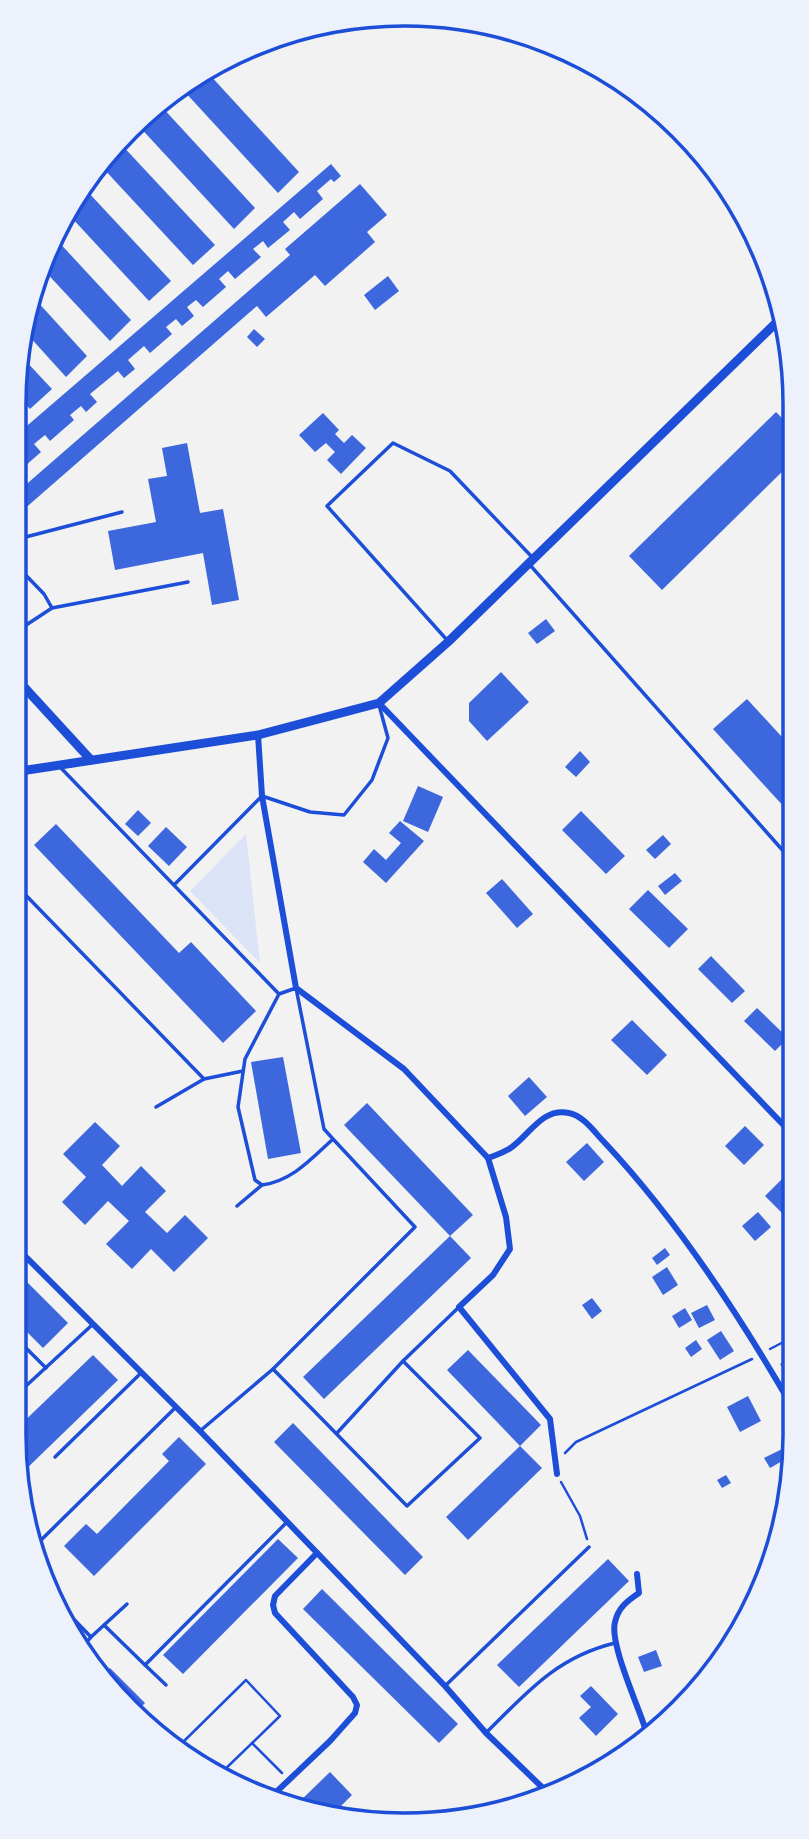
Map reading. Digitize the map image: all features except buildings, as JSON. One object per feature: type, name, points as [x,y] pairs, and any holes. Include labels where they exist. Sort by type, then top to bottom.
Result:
[{"type":"main road","points":[[26,770],[258,735],[379,703],[448,642],[774,325]]},
{"type":"main road","points":[[26,689],[91,760]]},
{"type":"street","points":[[379,703],[783,1125]]},
{"type":"street","points":[[258,735],[262,796],[296,988],[404,1069],[488,1158],[506,1217],[510,1249],[493,1275],[459,1307],[550,1419],[557,1474]]},
{"type":"street","points":[[488,1158],[514,1146],[542,1118],[550,1114],[568,1112],[582,1119],[630,1170],[673,1224],[761,1354],[783,1392]]},
{"type":"street","points":[[26,1257],[177,1407],[486,1733],[541,1787]]},
{"type":"street","points":[[277,1791],[330,1741],[355,1713],[357,1705],[353,1697],[275,1613],[272,1605],[275,1596],[317,1553]]},
{"type":"street","points":[[637,1574],[639,1593],[621,1608],[614,1624],[615,1643],[645,1727]]},
{"type":"lane","points":[[448,642],[327,506],[393,443],[450,471],[783,851]]},
{"type":"lane","points":[[26,537],[122,512]]},
{"type":"lane","points":[[26,575],[44,594],[52,608]]},
{"type":"lane","points":[[26,625],[52,608],[188,582]]},
{"type":"lane","points":[[174,885],[262,796],[310,812],[344,815],[372,780],[388,738],[379,703]]},
{"type":"lane","points":[[59,765],[279,993]]},
{"type":"lane","points":[[26,895],[204,1079]]},
{"type":"lane","points":[[200,1431],[272,1369],[415,1227],[324,1129],[296,988],[279,993],[245,1059],[238,1107],[253,1174],[262,1185]]},
{"type":"lane","points":[[156,1107],[204,1079],[243,1071]]},
{"type":"lane","points":[[237,1206],[262,1185],[276,1183],[291,1176],[333,1139]]},
{"type":"lane","points":[[337,1433],[403,1361],[459,1307]]},
{"type":"lane","points":[[26,1386],[92,1325]]},
{"type":"lane","points":[[26,1348],[46,1368]]},
{"type":"lane","points":[[272,1369],[407,1506],[480,1438],[403,1361]]},
{"type":"lane","points":[[55,1457],[141,1373]]},
{"type":"lane","points":[[41,1540],[177,1407]]},
{"type":"lane","points":[[145,1665],[287,1522]]},
{"type":"lane","points":[[444,1686],[589,1547]]},
{"type":"lane","points":[[88,1641],[127,1604]]},
{"type":"lane","points":[[75,1621],[91,1637]]},
{"type":"lane","points":[[104,1625],[166,1685]]},
{"type":"lane","points":[[486,1733],[527,1692],[565,1661],[593,1648],[615,1643]]},
{"type":"path","points":[[589,1547],[580,1516],[557,1474],[563,1454],[576,1442],[783,1342]]},
{"type":"path","points":[[182,1741],[246,1680],[280,1716],[226,1768]]},
{"type":"path","points":[[253,1743],[289,1780]]},
{"type":"shaded area","points":[[246,834],[260,963],[190,891]]}]
